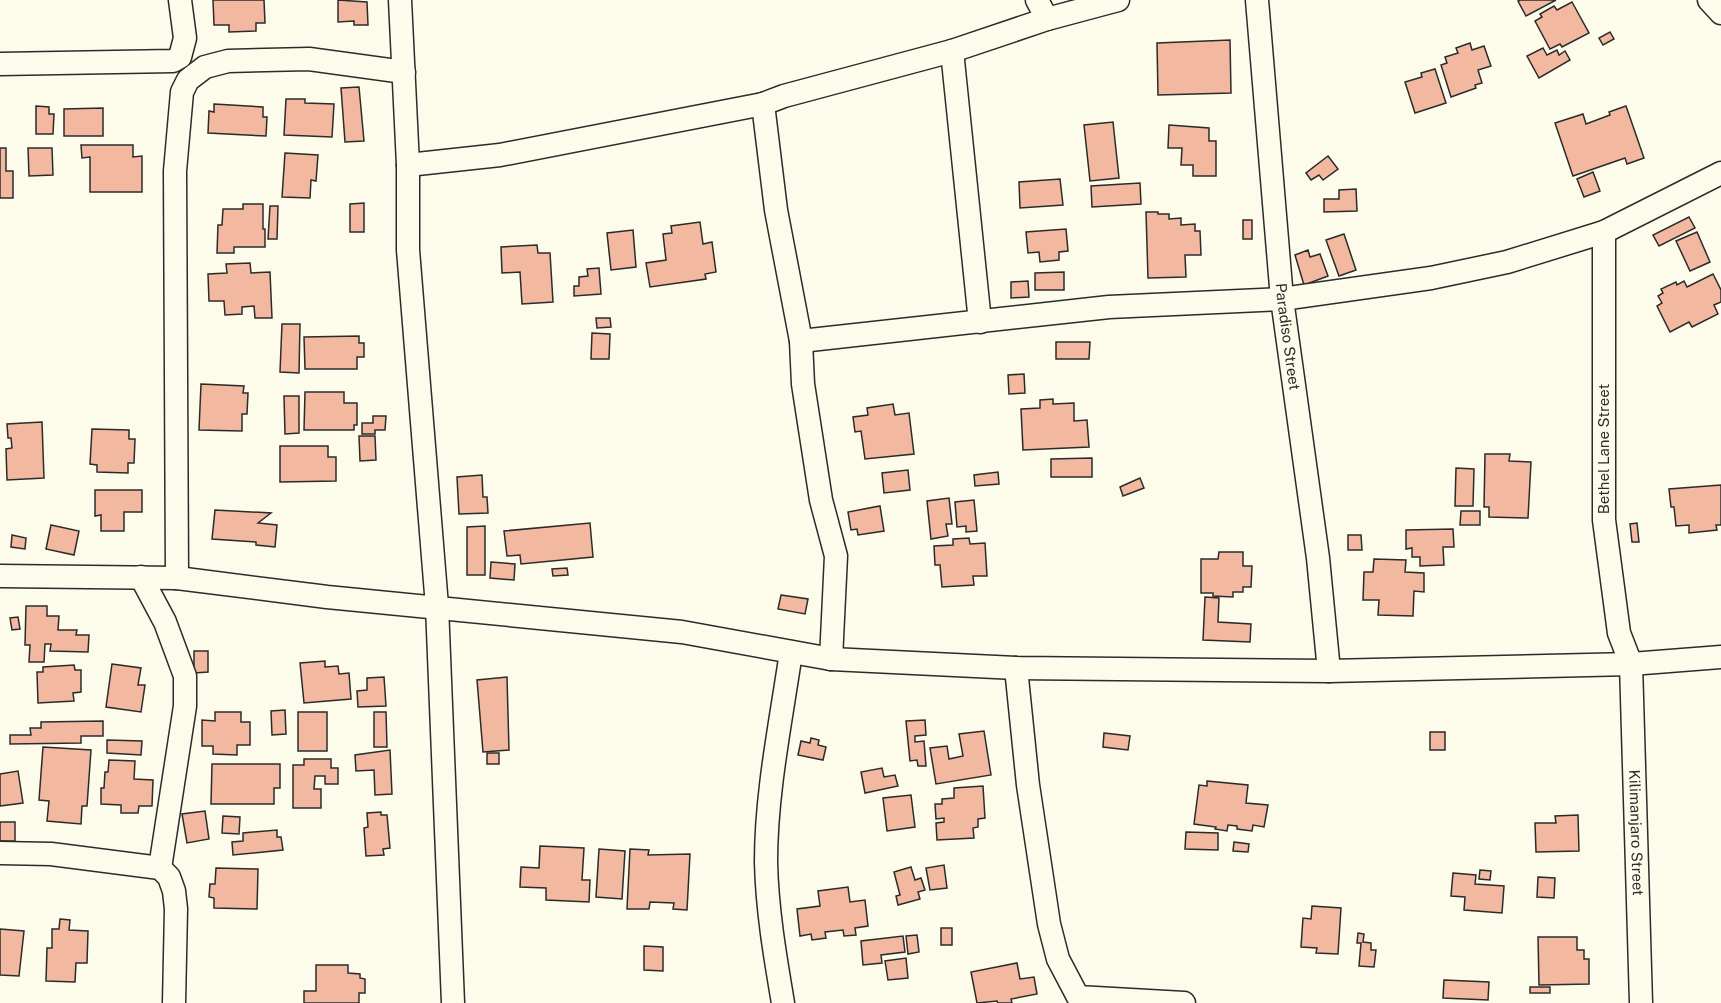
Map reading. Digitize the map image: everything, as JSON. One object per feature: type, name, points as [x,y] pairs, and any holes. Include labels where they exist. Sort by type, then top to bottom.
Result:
[{"type":"street","points":[[0,64],[173,61],[180,57],[185,38],[180,0]]},
{"type":"street","points":[[400,0],[408,165],[408,250],[437,606],[453,1003]]},
{"type":"street","points":[[408,165],[500,155],[763,104],[784,96],[952,51],[1042,10],[1118,0]]},
{"type":"street","points":[[1709,0],[1721,13]]},
{"type":"street","name":"Paradiso Street","points":[[1255,1],[1282,299],[1318,558],[1329,671]]},
{"type":"street","points":[[952,51],[980,322]]},
{"type":"street","points":[[177,578],[175,171],[182,92],[188,80],[205,67],[228,61],[309,59],[404,72]]},
{"type":"street","points":[[763,104],[776,210],[801,341],[802,384],[821,500],[836,556],[831,659]]},
{"type":"street","points":[[801,341],[1109,307],[1282,299],[1431,278],[1507,262],[1604,232],[1721,173]]},
{"type":"street","name":"Bethel Lane Street","points":[[1604,232],[1604,520],[1619,633],[1631,664]]},
{"type":"street","points":[[0,576],[177,578],[327,597],[437,606],[681,632],[831,659],[1016,668],[1329,671],[1631,664],[1721,657]]},
{"type":"street","points":[[141,577],[165,622],[185,676],[185,706],[160,868]]},
{"type":"street","points":[[783,1003],[772,940],[766,861],[770,794],[791,652]]},
{"type":"street","name":"Kilimanjaro Street","points":[[1631,664],[1641,1003]]},
{"type":"street","points":[[1016,668],[1028,785],[1049,924],[1058,959],[1079,1000],[1184,1003]]},
{"type":"street","points":[[0,853],[51,854],[160,868],[169,877],[174,891],[176,909],[174,1003]]},
{"type":"building","points":[[213,0],[264,0],[265,23],[256,23],[256,31],[229,32],[229,25],[214,25]]},
{"type":"building","points":[[338,0],[367,2],[368,25],[354,25],[354,21],[338,22]]},
{"type":"building","points":[[1556,0],[1526,16],[1518,1]]},
{"type":"building","points":[[1572,2],[1589,33],[1562,47],[1560,44],[1550,49],[1535,21],[1542,17],[1540,14],[1554,6],[1557,10]]},
{"type":"building","points":[[1610,32],[1614,39],[1603,45],[1599,38]]},
{"type":"building","points":[[1230,40],[1231,93],[1158,95],[1157,43]]},
{"type":"building","points":[[1470,43],[1472,50],[1484,46],[1491,66],[1478,70],[1482,83],[1475,85],[1476,88],[1451,97],[1441,65],[1447,63],[1445,57],[1458,53],[1456,48]]},
{"type":"building","points":[[1543,48],[1547,55],[1557,50],[1559,55],[1565,51],[1570,60],[1539,78],[1527,56]]},
{"type":"building","points":[[1435,69],[1446,103],[1415,113],[1405,82],[1422,77],[1421,73]]},
{"type":"building","points":[[359,87],[364,141],[345,142],[341,88]]},
{"type":"building","points":[[286,99],[305,99],[305,103],[334,104],[332,137],[284,135]]},
{"type":"building","points":[[214,104],[263,107],[263,117],[267,117],[266,136],[208,133],[209,111],[214,112]]},
{"type":"building","points":[[36,106],[49,107],[49,114],[54,114],[53,134],[36,134]]},
{"type":"building","points":[[1626,106],[1644,158],[1627,164],[1625,158],[1573,176],[1555,123],[1583,114],[1586,124]]},
{"type":"building","points":[[103,108],[103,136],[64,136],[64,109]]},
{"type":"building","points":[[1113,122],[1119,178],[1090,181],[1084,125]]},
{"type":"building","points":[[1169,125],[1209,128],[1209,141],[1216,141],[1216,176],[1193,176],[1193,165],[1181,165],[1182,148],[1168,148]]},
{"type":"building","points":[[81,145],[133,145],[133,157],[142,156],[142,192],[90,192],[90,157],[82,158]]},
{"type":"building","points":[[0,148],[6,148],[6,171],[13,171],[13,198],[0,198]]},
{"type":"building","points":[[28,148],[52,148],[53,175],[29,176]]},
{"type":"building","points":[[285,153],[318,155],[316,181],[311,180],[310,198],[282,197]]},
{"type":"building","points":[[1328,156],[1338,169],[1323,180],[1319,175],[1311,180],[1306,173]]},
{"type":"building","points":[[1593,172],[1600,191],[1584,197],[1577,179]]},
{"type":"building","points":[[1060,179],[1063,205],[1020,208],[1019,182]]},
{"type":"building","points":[[1140,183],[1141,204],[1092,207],[1091,186]]},
{"type":"building","points":[[1356,189],[1357,211],[1324,212],[1324,199],[1339,199],[1339,190]]},
{"type":"building","points":[[364,203],[364,232],[350,232],[350,204]]},
{"type":"building","points":[[243,204],[263,204],[265,247],[234,247],[234,253],[217,253],[218,225],[222,225],[223,209],[243,209]]},
{"type":"building","points":[[270,206],[278,206],[277,239],[268,239]]},
{"type":"building","points":[[1146,212],[1169,214],[1169,219],[1181,218],[1181,225],[1195,224],[1195,231],[1200,231],[1201,255],[1185,255],[1186,277],[1148,278]]},
{"type":"building","points":[[1689,217],[1695,228],[1659,246],[1653,235]]},
{"type":"building","points":[[1243,220],[1252,220],[1252,239],[1243,239]]},
{"type":"building","points":[[700,222],[703,244],[712,242],[716,272],[705,274],[706,279],[650,287],[646,263],[666,260],[663,234],[672,233],[671,226]]},
{"type":"building","points":[[1066,229],[1068,251],[1059,252],[1059,260],[1040,262],[1039,252],[1028,253],[1026,232]]},
{"type":"building","points":[[633,230],[636,267],[611,270],[607,233]]},
{"type":"building","points":[[1697,232],[1710,262],[1690,271],[1676,241]]},
{"type":"building","points":[[1344,234],[1356,270],[1339,276],[1326,240]]},
{"type":"building","points":[[537,245],[538,253],[550,253],[553,302],[522,304],[520,272],[502,273],[501,247]]},
{"type":"building","points":[[1308,250],[1310,257],[1320,254],[1328,276],[1304,285],[1295,255]]},
{"type":"building","points":[[250,263],[251,273],[270,272],[272,318],[255,318],[254,306],[242,307],[242,314],[225,315],[224,301],[209,301],[208,274],[227,273],[226,264]]},
{"type":"building","points":[[599,268],[601,294],[574,296],[574,286],[579,286],[579,277],[588,276],[587,269]]},
{"type":"building","points":[[1064,272],[1064,290],[1035,290],[1035,273]]},
{"type":"building","points":[[1713,274],[1721,290],[1721,302],[1714,305],[1718,314],[1692,327],[1689,322],[1670,332],[1657,306],[1662,303],[1658,296],[1663,293],[1661,289],[1684,281],[1687,287]]},
{"type":"building","points":[[1028,281],[1029,297],[1011,298],[1011,282]]},
{"type":"building","points":[[596,318],[610,318],[611,327],[597,328]]},
{"type":"building","points":[[282,324],[300,324],[299,373],[280,372]]},
{"type":"building","points":[[592,333],[610,334],[609,359],[591,359]]},
{"type":"building","points":[[359,336],[359,343],[364,343],[364,357],[357,357],[357,369],[305,369],[304,337]]},
{"type":"building","points":[[1056,342],[1090,342],[1089,359],[1056,359]]},
{"type":"building","points":[[1024,374],[1025,393],[1009,394],[1008,375]]},
{"type":"building","points":[[201,384],[244,386],[243,393],[248,393],[247,414],[242,414],[242,431],[199,430]]},
{"type":"building","points":[[305,392],[344,392],[344,403],[357,403],[357,425],[354,425],[354,430],[304,430]]},
{"type":"building","points":[[284,396],[299,396],[299,433],[285,434]]},
{"type":"building","points":[[1053,399],[1053,404],[1074,403],[1074,421],[1087,420],[1089,447],[1023,450],[1021,409],[1040,408],[1040,400]]},
{"type":"building","points":[[893,404],[895,415],[909,413],[914,454],[865,459],[861,431],[855,432],[853,417],[868,415],[867,408]]},
{"type":"building","points":[[373,416],[386,416],[385,430],[375,430],[375,434],[362,434],[362,423],[373,423]]},
{"type":"building","points":[[42,422],[44,478],[7,480],[6,449],[12,448],[11,438],[8,438],[7,424]]},
{"type":"building","points":[[92,429],[129,430],[129,439],[135,439],[134,463],[128,463],[128,473],[97,472],[97,465],[90,464]]},
{"type":"building","points":[[359,436],[375,436],[376,460],[360,461]]},
{"type":"building","points":[[280,446],[328,446],[328,457],[336,457],[336,481],[280,482]]},
{"type":"building","points":[[1485,454],[1510,454],[1509,461],[1531,462],[1528,518],[1489,517],[1489,507],[1484,507]]},
{"type":"building","points":[[1092,458],[1092,477],[1051,477],[1051,459]]},
{"type":"building","points":[[1456,468],[1474,469],[1473,506],[1455,506]]},
{"type":"building","points":[[908,470],[910,490],[884,493],[882,473]]},
{"type":"building","points":[[998,472],[999,484],[975,486],[974,475]]},
{"type":"building","points":[[482,475],[483,497],[487,497],[488,513],[459,514],[457,477]]},
{"type":"building","points":[[1140,478],[1144,488],[1123,496],[1120,487]]},
{"type":"building","points":[[1721,485],[1721,525],[1716,525],[1717,530],[1689,533],[1689,525],[1676,526],[1669,489]]},
{"type":"building","points":[[95,490],[142,490],[142,512],[124,512],[124,531],[101,531],[101,515],[95,516]]},
{"type":"building","points":[[949,498],[952,524],[946,524],[948,536],[931,539],[927,501]]},
{"type":"building","points":[[974,500],[977,531],[966,532],[966,526],[957,527],[955,502]]},
{"type":"building","points":[[880,506],[884,531],[858,535],[857,529],[851,530],[848,512]]},
{"type":"building","points":[[215,510],[271,513],[258,523],[277,525],[275,547],[256,545],[256,542],[212,539]]},
{"type":"building","points":[[1461,511],[1480,511],[1480,525],[1460,525]]},
{"type":"building","points":[[590,523],[593,557],[521,564],[520,555],[507,556],[504,531]]},
{"type":"building","points":[[1637,523],[1639,542],[1632,542],[1630,524]]},
{"type":"building","points":[[51,525],[79,531],[74,555],[46,549]]},
{"type":"building","points":[[485,526],[485,575],[467,575],[467,527]]},
{"type":"building","points":[[1453,529],[1454,547],[1443,547],[1444,565],[1420,566],[1420,557],[1412,557],[1412,548],[1406,549],[1406,530]]},
{"type":"building","points":[[12,535],[26,538],[25,549],[11,547]]},
{"type":"building","points":[[1348,535],[1361,535],[1362,550],[1348,550]]},
{"type":"building","points":[[969,538],[970,544],[985,543],[987,576],[973,576],[974,585],[942,587],[940,565],[935,565],[934,546],[953,545],[953,539]]},
{"type":"building","points":[[1219,552],[1243,552],[1243,566],[1252,566],[1251,587],[1243,587],[1243,592],[1233,592],[1233,597],[1201,593],[1201,559],[1218,559]]},
{"type":"building","points":[[1374,559],[1406,560],[1405,572],[1424,573],[1424,592],[1414,591],[1413,616],[1378,615],[1379,600],[1363,600],[1364,572],[1373,572]]},
{"type":"building","points":[[491,562],[515,564],[514,580],[490,578]]},
{"type":"building","points":[[567,568],[568,575],[553,576],[552,569]]},
{"type":"building","points":[[781,595],[808,599],[805,614],[778,609]]},
{"type":"building","points":[[1205,597],[1219,598],[1218,622],[1251,624],[1250,642],[1203,640]]},
{"type":"building","points":[[26,606],[47,606],[47,616],[59,616],[58,630],[77,630],[76,635],[89,635],[88,652],[50,651],[51,644],[45,644],[44,662],[29,662],[30,645],[25,645]]},
{"type":"building","points":[[18,617],[20,629],[12,630],[10,618]]},
{"type":"building","points":[[194,651],[208,651],[208,672],[194,673]]},
{"type":"building","points":[[325,661],[325,667],[338,666],[339,674],[349,673],[351,699],[304,703],[300,663]]},
{"type":"building","points":[[112,664],[141,668],[138,685],[145,685],[141,712],[106,707]]},
{"type":"building","points":[[74,665],[75,670],[81,670],[81,692],[73,693],[74,701],[38,703],[37,672],[43,672],[43,667]]},
{"type":"building","points":[[384,677],[386,706],[358,707],[357,691],[367,690],[367,678]]},
{"type":"building","points":[[507,677],[509,750],[483,752],[477,680]]},
{"type":"building","points":[[285,710],[286,734],[272,735],[271,711]]},
{"type":"building","points":[[215,712],[241,712],[241,722],[250,722],[250,745],[237,745],[237,755],[213,754],[213,746],[202,746],[202,720],[215,721]]},
{"type":"building","points":[[298,712],[327,712],[327,751],[298,751]]},
{"type":"building","points":[[374,712],[386,712],[387,747],[374,747]]},
{"type":"building","points":[[925,720],[926,735],[915,736],[915,742],[924,741],[926,766],[918,766],[917,760],[910,761],[906,721]]},
{"type":"building","points":[[103,721],[103,736],[81,736],[81,743],[10,744],[10,735],[31,735],[30,728],[41,728],[41,722]]},
{"type":"building","points":[[984,731],[991,775],[936,784],[930,748],[947,746],[949,759],[963,756],[959,734]]},
{"type":"building","points":[[1430,732],[1445,732],[1445,750],[1430,750]]},
{"type":"building","points":[[1104,733],[1130,736],[1128,750],[1103,747]]},
{"type":"building","points":[[811,738],[819,740],[818,745],[826,747],[823,760],[798,755],[801,741],[810,743]]},
{"type":"building","points":[[107,740],[142,741],[141,755],[107,753]]},
{"type":"building","points":[[43,747],[91,750],[87,806],[82,806],[81,824],[47,821],[49,801],[39,800]]},
{"type":"building","points":[[390,750],[392,794],[375,795],[374,770],[356,771],[355,755]]},
{"type":"building","points":[[487,753],[499,753],[499,764],[487,764]]},
{"type":"building","points":[[304,759],[331,759],[331,768],[338,768],[338,784],[325,784],[325,776],[315,776],[314,789],[321,789],[321,808],[293,808],[293,765],[304,765]]},
{"type":"building","points":[[109,760],[135,761],[134,779],[153,780],[152,806],[139,806],[138,813],[121,813],[121,805],[101,804],[101,788],[104,788],[105,772],[108,772]]},
{"type":"building","points":[[212,764],[280,764],[280,788],[274,788],[274,804],[211,804]]},
{"type":"building","points":[[882,768],[884,777],[895,775],[898,786],[865,793],[861,772]]},
{"type":"building","points":[[18,771],[23,803],[0,806],[0,774]]},
{"type":"building","points":[[1207,781],[1248,785],[1246,803],[1268,805],[1264,827],[1253,825],[1252,831],[1228,825],[1227,831],[1194,824],[1199,785],[1207,786]]},
{"type":"building","points":[[983,786],[985,818],[978,819],[978,827],[973,828],[974,838],[937,840],[936,823],[944,822],[944,818],[936,819],[935,804],[942,804],[942,799],[954,798],[954,788]]},
{"type":"building","points":[[911,795],[915,827],[887,831],[883,798]]},
{"type":"building","points":[[205,811],[209,839],[187,843],[182,814]]},
{"type":"building","points":[[381,812],[381,815],[387,815],[390,848],[383,849],[384,855],[366,856],[364,828],[368,827],[367,813]]},
{"type":"building","points":[[1578,815],[1579,851],[1536,852],[1535,823],[1556,823],[1555,816]]},
{"type":"building","points":[[223,816],[240,817],[239,834],[222,833]]},
{"type":"building","points":[[0,822],[15,822],[15,841],[0,841]]},
{"type":"building","points":[[277,830],[277,837],[281,837],[283,850],[233,855],[232,842],[243,841],[243,833]]},
{"type":"building","points":[[1186,832],[1218,833],[1218,850],[1185,849]]},
{"type":"building","points":[[1234,842],[1249,844],[1248,852],[1233,851]]},
{"type":"building","points":[[540,846],[584,848],[582,880],[590,880],[589,902],[546,900],[546,888],[520,887],[521,867],[539,868]]},
{"type":"building","points":[[599,849],[625,851],[622,899],[596,897]]},
{"type":"building","points":[[630,849],[649,850],[648,855],[690,854],[687,910],[673,909],[674,903],[650,902],[649,909],[627,909]]},
{"type":"building","points":[[944,865],[947,888],[930,890],[926,868]]},
{"type":"building","points":[[911,867],[915,880],[921,878],[925,890],[918,892],[920,899],[898,905],[896,896],[900,895],[894,872]]},
{"type":"building","points":[[216,868],[258,869],[257,909],[214,908],[214,898],[209,897],[210,884],[215,884]]},
{"type":"building","points":[[1480,870],[1491,871],[1490,880],[1479,879]]},
{"type":"building","points":[[1453,873],[1476,875],[1475,884],[1504,886],[1502,913],[1464,910],[1465,897],[1451,896]]},
{"type":"building","points":[[1538,877],[1555,878],[1554,898],[1537,897]]},
{"type":"building","points":[[848,887],[850,902],[865,900],[868,926],[855,928],[856,935],[844,936],[843,930],[825,932],[826,938],[812,940],[811,934],[800,936],[797,909],[820,906],[818,891]]},
{"type":"building","points":[[1312,906],[1341,908],[1338,954],[1316,953],[1317,948],[1301,947],[1303,918],[1311,919]]},
{"type":"building","points":[[60,919],[70,920],[69,930],[88,931],[87,963],[76,963],[75,982],[46,981],[47,948],[52,948],[52,929],[59,929]]},
{"type":"building","points":[[941,928],[952,928],[952,945],[941,945]]},
{"type":"building","points":[[0,929],[24,931],[19,976],[0,975]]},
{"type":"building","points":[[1358,933],[1364,934],[1363,942],[1371,943],[1371,950],[1376,950],[1374,967],[1359,966],[1361,943],[1357,943]]},
{"type":"building","points":[[917,935],[919,952],[908,954],[906,936]]},
{"type":"building","points":[[903,936],[905,952],[881,955],[882,963],[863,965],[861,941]]},
{"type":"building","points":[[1538,937],[1577,937],[1577,950],[1584,950],[1584,959],[1589,959],[1589,984],[1539,985]]},
{"type":"building","points":[[644,946],[663,947],[663,971],[644,970]]},
{"type":"building","points":[[906,958],[908,978],[888,980],[885,961]]},
{"type":"building","points":[[1017,963],[1020,979],[1034,977],[1037,994],[1011,999],[1012,1003],[998,1003],[997,1001],[977,1003],[971,972]]},
{"type":"building","points":[[316,965],[348,965],[348,973],[360,974],[360,978],[365,979],[365,993],[359,993],[359,1003],[304,1003],[304,991],[316,991]]},
{"type":"building","points":[[1444,980],[1489,982],[1488,1000],[1443,998]]},
{"type":"building","points":[[1530,987],[1550,987],[1550,993],[1530,993]]}]
